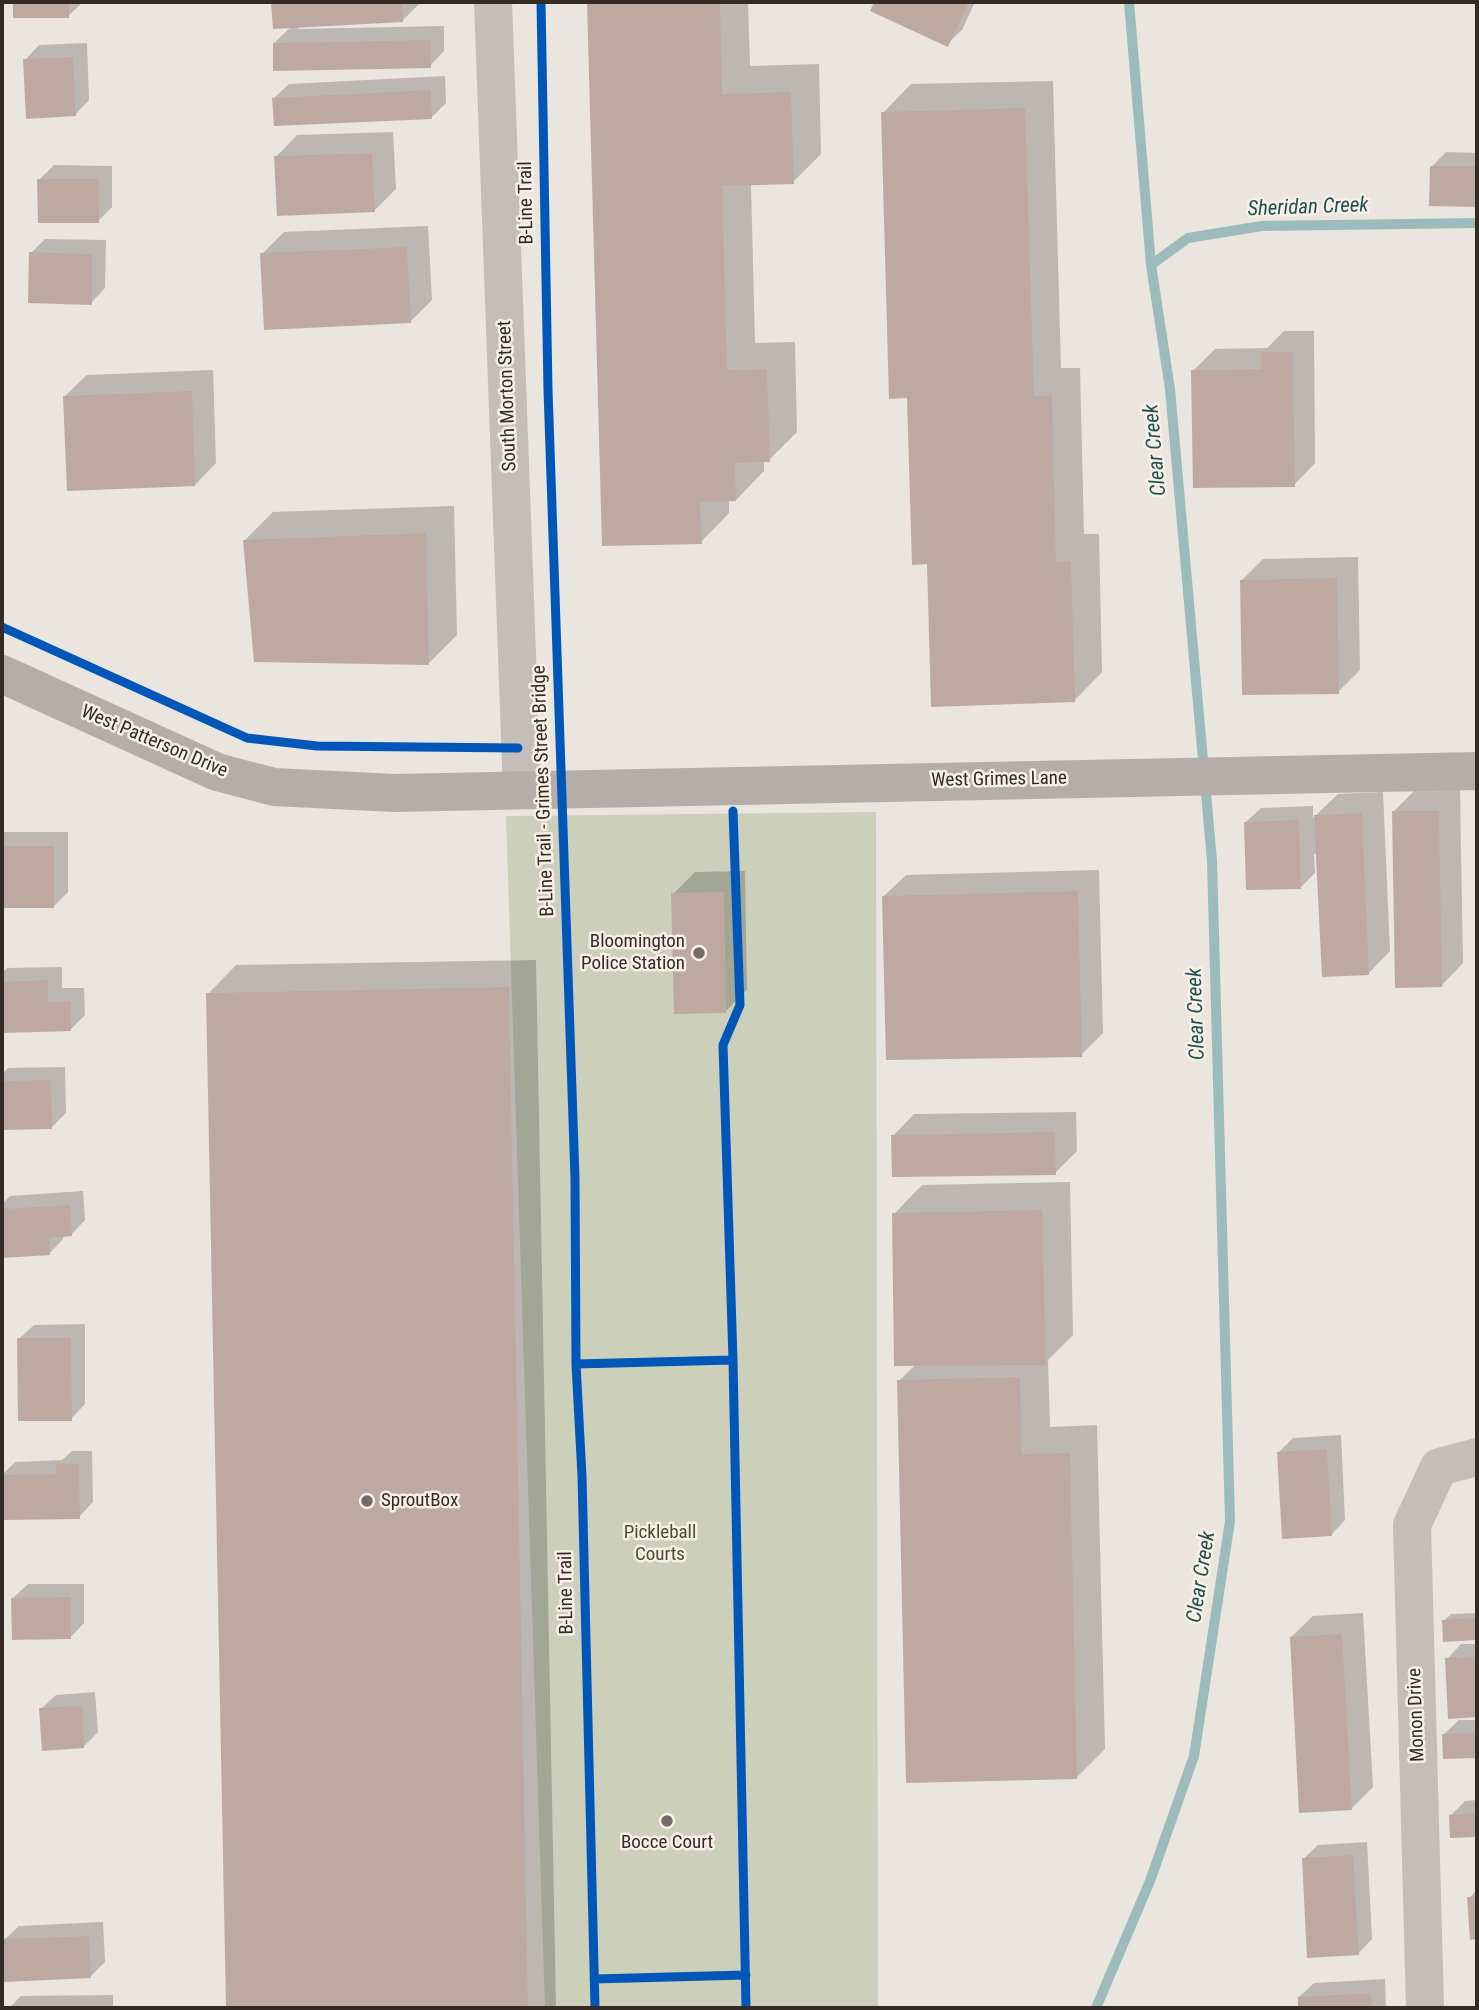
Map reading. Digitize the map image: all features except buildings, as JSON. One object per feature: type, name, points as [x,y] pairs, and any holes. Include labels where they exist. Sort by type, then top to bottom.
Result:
[{"type":"street","name":"South Morton Street","points":[[493,2],[522,790]]},
{"type":"street","name":"West Patterson Drive","points":[[2,674],[217,772],[274,787],[394,793],[522,790]]},
{"type":"street","name":"West Grimes Lane","points":[[522,790],[1477,771]]},
{"type":"street","name":"Monon Drive","points":[[1425,2008],[1412,1525],[1440,1467],[1477,1457]]},
{"type":"green space","name":"Pickleball Courts","points":[[876,812],[878,2008],[545,2008],[506,816]]},
{"type":"waterway","name":"Clear Creek","points":[[1096,2008],[1150,1881],[1194,1756],[1230,1521],[1212,861],[1170,389],[1151,265],[1129,2]]},
{"type":"waterway","name":"Sheridan Creek","points":[[1151,265],[1188,238],[1262,226],[1477,223]]},
{"type":"cycle path","name":"B-Line Trail","points":[[541,2],[548,390],[575,1178],[576,1364],[582,1476],[595,2008]]},
{"type":"cycle path","name":"B-Line Trail - Grimes Street Bridge","points":[[2,627],[247,738],[317,746],[518,748]]},
{"type":"cycle path","points":[[733,811],[740,1005],[723,1045],[733,1360]]},
{"type":"cycle path","points":[[576,1364],[733,1360],[746,2008]]},
{"type":"cycle path","points":[[594,1979],[746,1975]]},
{"type":"place","name":"Bloomington Police Station","points":[[699,953]]},
{"type":"place","name":"SproutBox","points":[[367,1501]]},
{"type":"place","name":"Bocce Court","points":[[667,1821]]}]
